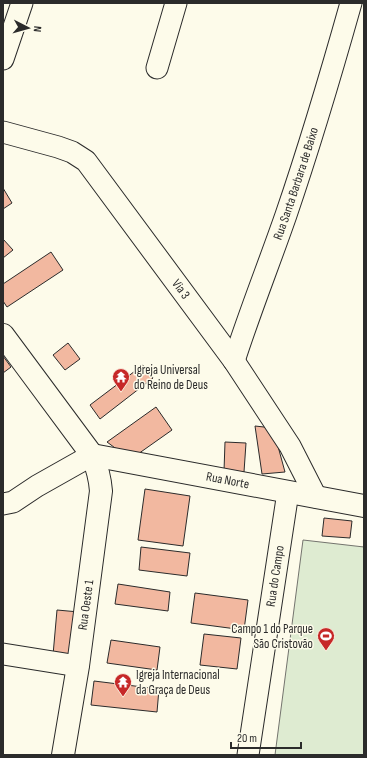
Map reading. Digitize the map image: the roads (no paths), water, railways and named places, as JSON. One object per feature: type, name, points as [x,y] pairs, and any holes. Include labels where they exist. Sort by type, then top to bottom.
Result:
[{"type":"street","points":[[3,59],[22,3]]},
{"type":"street","points":[[157,68],[176,3]]},
{"type":"street","name":"Rua Santa Barbara de Baixo","points":[[234,361],[286,215],[331,75],[350,3]]},
{"type":"street","name":"Via 3","points":[[3,132],[58,147],[72,152],[86,161],[234,361],[290,446],[316,497]]},
{"type":"street","name":"Rua Oeste 1","points":[[3,335],[92,455],[98,468],[101,491],[78,666],[62,755]]},
{"type":"street","points":[[3,504],[13,502],[37,486],[92,455]]},
{"type":"street","name":"Rua Norte","points":[[92,455],[364,506]]},
{"type":"street","name":"Rua do Campo","points":[[248,755],[288,492]]},
{"type":"street","points":[[3,654],[78,666]]},
{"type":"place","name":"Igreja Universal do Reino de Deus","points":[[121,392]]},
{"type":"place","name":"Campo 1 do Parque São Cristovão","points":[[326,651]]},
{"type":"place","name":"Igreja Internacional da Graça de Deus","points":[[123,697]]}]
